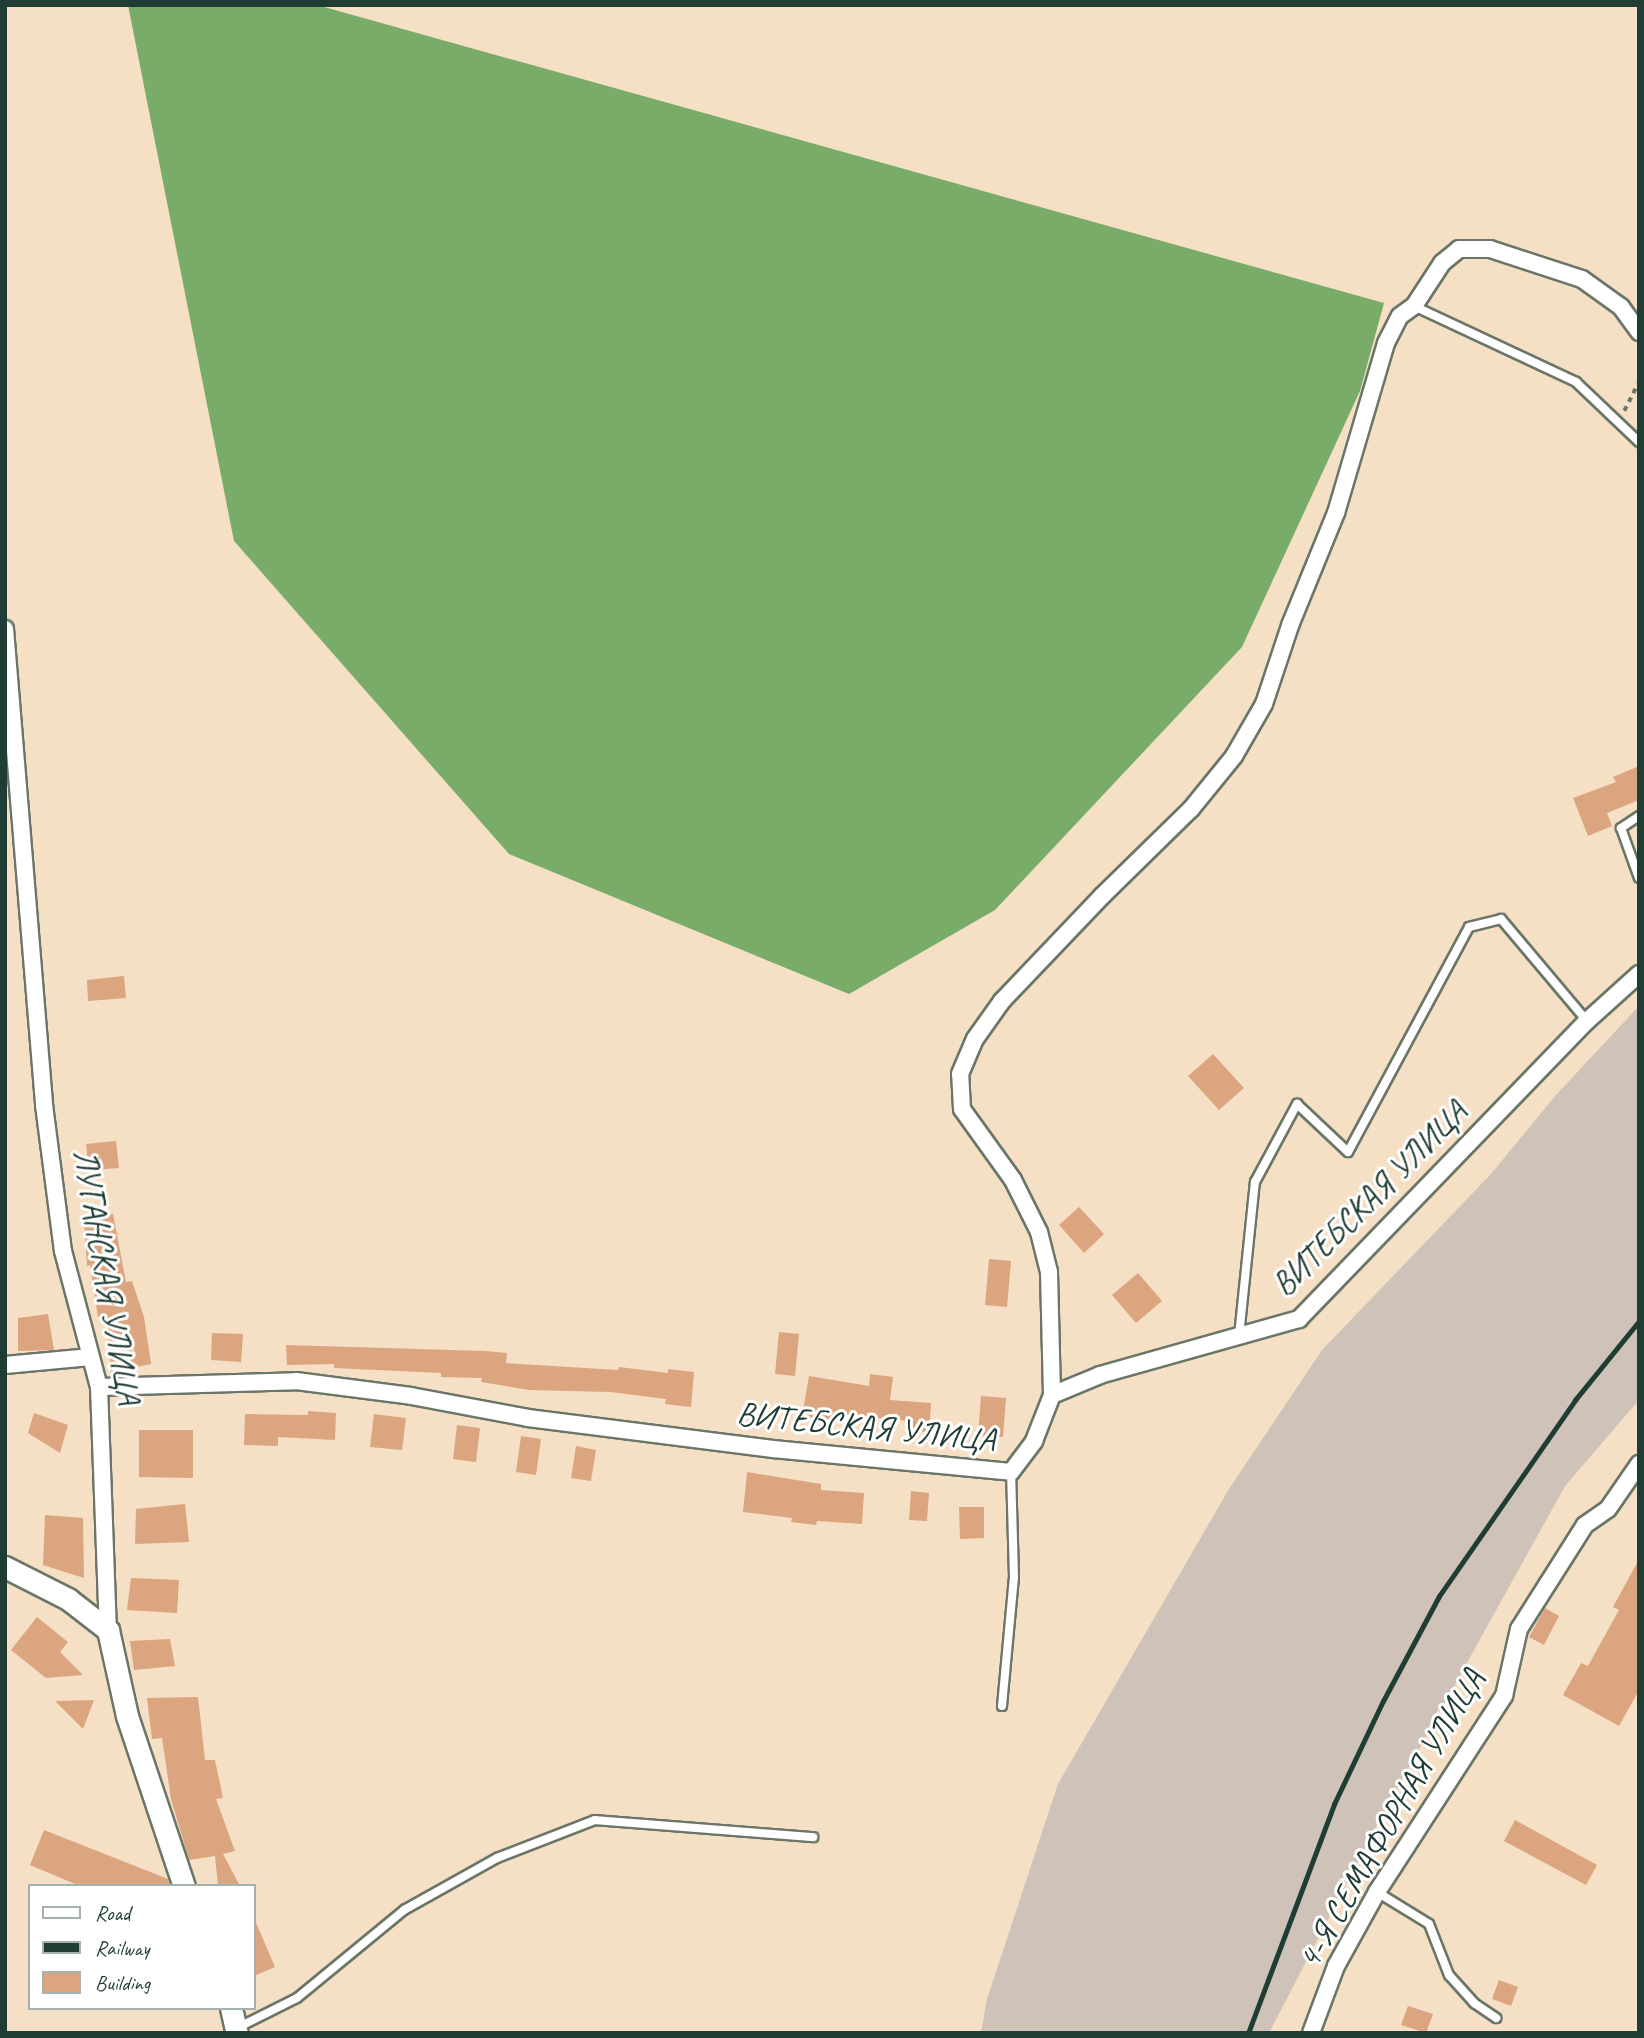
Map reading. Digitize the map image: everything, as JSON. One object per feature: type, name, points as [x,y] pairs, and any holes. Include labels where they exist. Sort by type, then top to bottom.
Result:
[{"type":"street","points":[[1052,1395],[1049,1272],[1039,1232],[1013,1180],[962,1109],[960,1074],[975,1039],[1002,1001],[1101,897],[1191,809],[1240,746],[1264,704],[1292,623],[1336,513],[1387,343],[1400,316],[1414,306],[1442,263],[1459,249],[1490,249],[1582,279],[1621,307],[1639,332]]},
{"type":"street","name":"ЛУГАНСКАЯ УЛИЦА","points":[[5,629],[44,1105],[63,1251],[99,1387],[108,1630],[127,1716],[183,1884]]},
{"type":"street","name":"ВИТЕБСКАЯ УЛИЦА","points":[[99,1387],[296,1381],[411,1396],[555,1421],[774,1449],[1011,1472],[1034,1441],[1052,1395],[1100,1376],[1299,1319],[1587,1021],[1639,974]]},
{"type":"street","points":[[5,1365],[91,1357]]},
{"type":"street","name":"4-Я СЕМАФОРНАЯ УЛИЦА","points":[[1311,2033],[1336,1966],[1377,1892],[1504,1696],[1519,1629],[1585,1524],[1608,1509],[1639,1464]]},
{"type":"street","points":[[5,1566],[68,1599],[108,1630]]},
{"type":"lane","points":[[1414,306],[1576,382],[1639,442]]},
{"type":"lane","points":[[1639,817],[1621,828],[1639,878]]},
{"type":"lane","points":[[1239,1338],[1255,1182],[1297,1104],[1348,1152],[1469,927],[1501,919],[1587,1021]]},
{"type":"lane","points":[[1002,1706],[1014,1577],[1011,1472]]},
{"type":"lane","points":[[235,2023],[297,1998],[404,1910],[497,1858],[595,1820],[814,1837]]},
{"type":"lane","points":[[1377,1892],[1429,1924],[1450,1975],[1474,2003],[1496,2018]]},
{"type":"path","points":[[1618,423],[1639,381]]},
{"type":"shaded area","points":[[1639,1006],[1639,1400],[1565,1486],[1376,1827],[1269,2033],[981,2033],[987,1999],[1058,1784],[1229,1489],[1322,1350],[1491,1174],[1556,1095]]},
{"type":"green space","points":[[128,5],[317,5],[1384,303],[1360,391],[1242,647],[995,910],[849,994],[509,854],[234,541]]},
{"type":"building","points":[[1639,766],[1639,800],[1607,813],[1612,826],[1588,836],[1573,798],[1616,782],[1613,777]]},
{"type":"building","points":[[124,976],[126,998],[88,1001],[87,980]]},
{"type":"building","points":[[1213,1054],[1244,1088],[1219,1110],[1188,1076]]},
{"type":"building","points":[[116,1141],[119,1168],[89,1170],[86,1144]]},
{"type":"building","points":[[1079,1207],[1104,1234],[1084,1253],[1059,1225]]},
{"type":"building","points":[[113,1214],[126,1282],[132,1281],[144,1317],[151,1364],[111,1372],[106,1316],[98,1317],[90,1265],[87,1266],[84,1220]]},
{"type":"building","points":[[989,1259],[1011,1261],[1007,1307],[985,1305]]},
{"type":"building","points":[[1138,1273],[1162,1301],[1136,1323],[1112,1295]]},
{"type":"building","points":[[48,1314],[54,1350],[18,1351],[18,1318]]},
{"type":"building","points":[[779,1332],[799,1334],[795,1376],[775,1374]]},
{"type":"building","points":[[212,1333],[243,1334],[241,1362],[211,1360]]},
{"type":"building","points":[[286,1345],[485,1351],[507,1353],[506,1363],[618,1370],[619,1367],[668,1373],[668,1369],[694,1372],[691,1407],[665,1404],[666,1399],[610,1392],[529,1390],[481,1382],[482,1378],[441,1377],[441,1373],[334,1368],[334,1364],[287,1365]]},
{"type":"building","points":[[870,1374],[893,1377],[890,1400],[931,1403],[929,1432],[908,1431],[908,1421],[839,1414],[837,1422],[802,1416],[809,1376],[869,1386]]},
{"type":"building","points":[[981,1396],[1006,1398],[1003,1437],[978,1435]]},
{"type":"building","points":[[308,1411],[336,1413],[335,1440],[278,1437],[278,1446],[244,1445],[245,1414],[308,1415]]},
{"type":"building","points":[[34,1413],[68,1425],[60,1453],[28,1433]]},
{"type":"building","points":[[374,1414],[406,1418],[402,1450],[370,1447]]},
{"type":"building","points":[[457,1425],[480,1428],[476,1462],[453,1459]]},
{"type":"building","points":[[139,1430],[193,1430],[193,1478],[139,1477]]},
{"type":"building","points":[[521,1436],[541,1439],[536,1475],[516,1472]]},
{"type":"building","points":[[576,1446],[596,1450],[591,1481],[571,1478]]},
{"type":"building","points":[[747,1472],[821,1484],[821,1490],[864,1493],[862,1524],[817,1521],[816,1525],[791,1522],[792,1518],[743,1512]]},
{"type":"building","points":[[911,1491],[929,1493],[927,1521],[909,1520]]},
{"type":"building","points":[[185,1504],[189,1542],[135,1544],[136,1509]]},
{"type":"building","points":[[959,1507],[984,1507],[984,1538],[960,1539]]},
{"type":"building","points":[[45,1515],[83,1518],[84,1578],[43,1565]]},
{"type":"building","points":[[1639,1559],[1639,1690],[1619,1726],[1563,1695],[1581,1663],[1588,1666],[1619,1610],[1613,1607]]},
{"type":"building","points":[[131,1578],[179,1580],[177,1613],[127,1610]]},
{"type":"building","points":[[1545,1608],[1559,1616],[1544,1645],[1529,1637]]},
{"type":"building","points":[[37,1617],[68,1642],[60,1652],[83,1675],[46,1678],[11,1650]]},
{"type":"building","points":[[170,1639],[175,1666],[134,1670],[130,1641]]},
{"type":"building","points":[[198,1697],[205,1760],[215,1760],[223,1798],[216,1799],[235,1851],[223,1854],[239,1884],[218,1884],[215,1856],[189,1860],[171,1799],[162,1738],[152,1739],[147,1698]]},
{"type":"building","points":[[94,1700],[83,1729],[55,1701]]},
{"type":"building","points":[[1515,1820],[1597,1865],[1586,1885],[1504,1841]]},
{"type":"building","points":[[44,1830],[168,1879],[169,1884],[75,1884],[30,1865]]},
{"type":"building","points":[[256,1923],[275,1967],[256,1975]]},
{"type":"building","points":[[1499,1980],[1518,1987],[1511,2006],[1492,1999]]},
{"type":"building","points":[[1408,2006],[1433,2014],[1426,2033],[1401,2025]]},
{"type":"railway","points":[[1248,2033],[1334,1804],[1383,1701],[1439,1596],[1575,1400],[1639,1321]]}]
